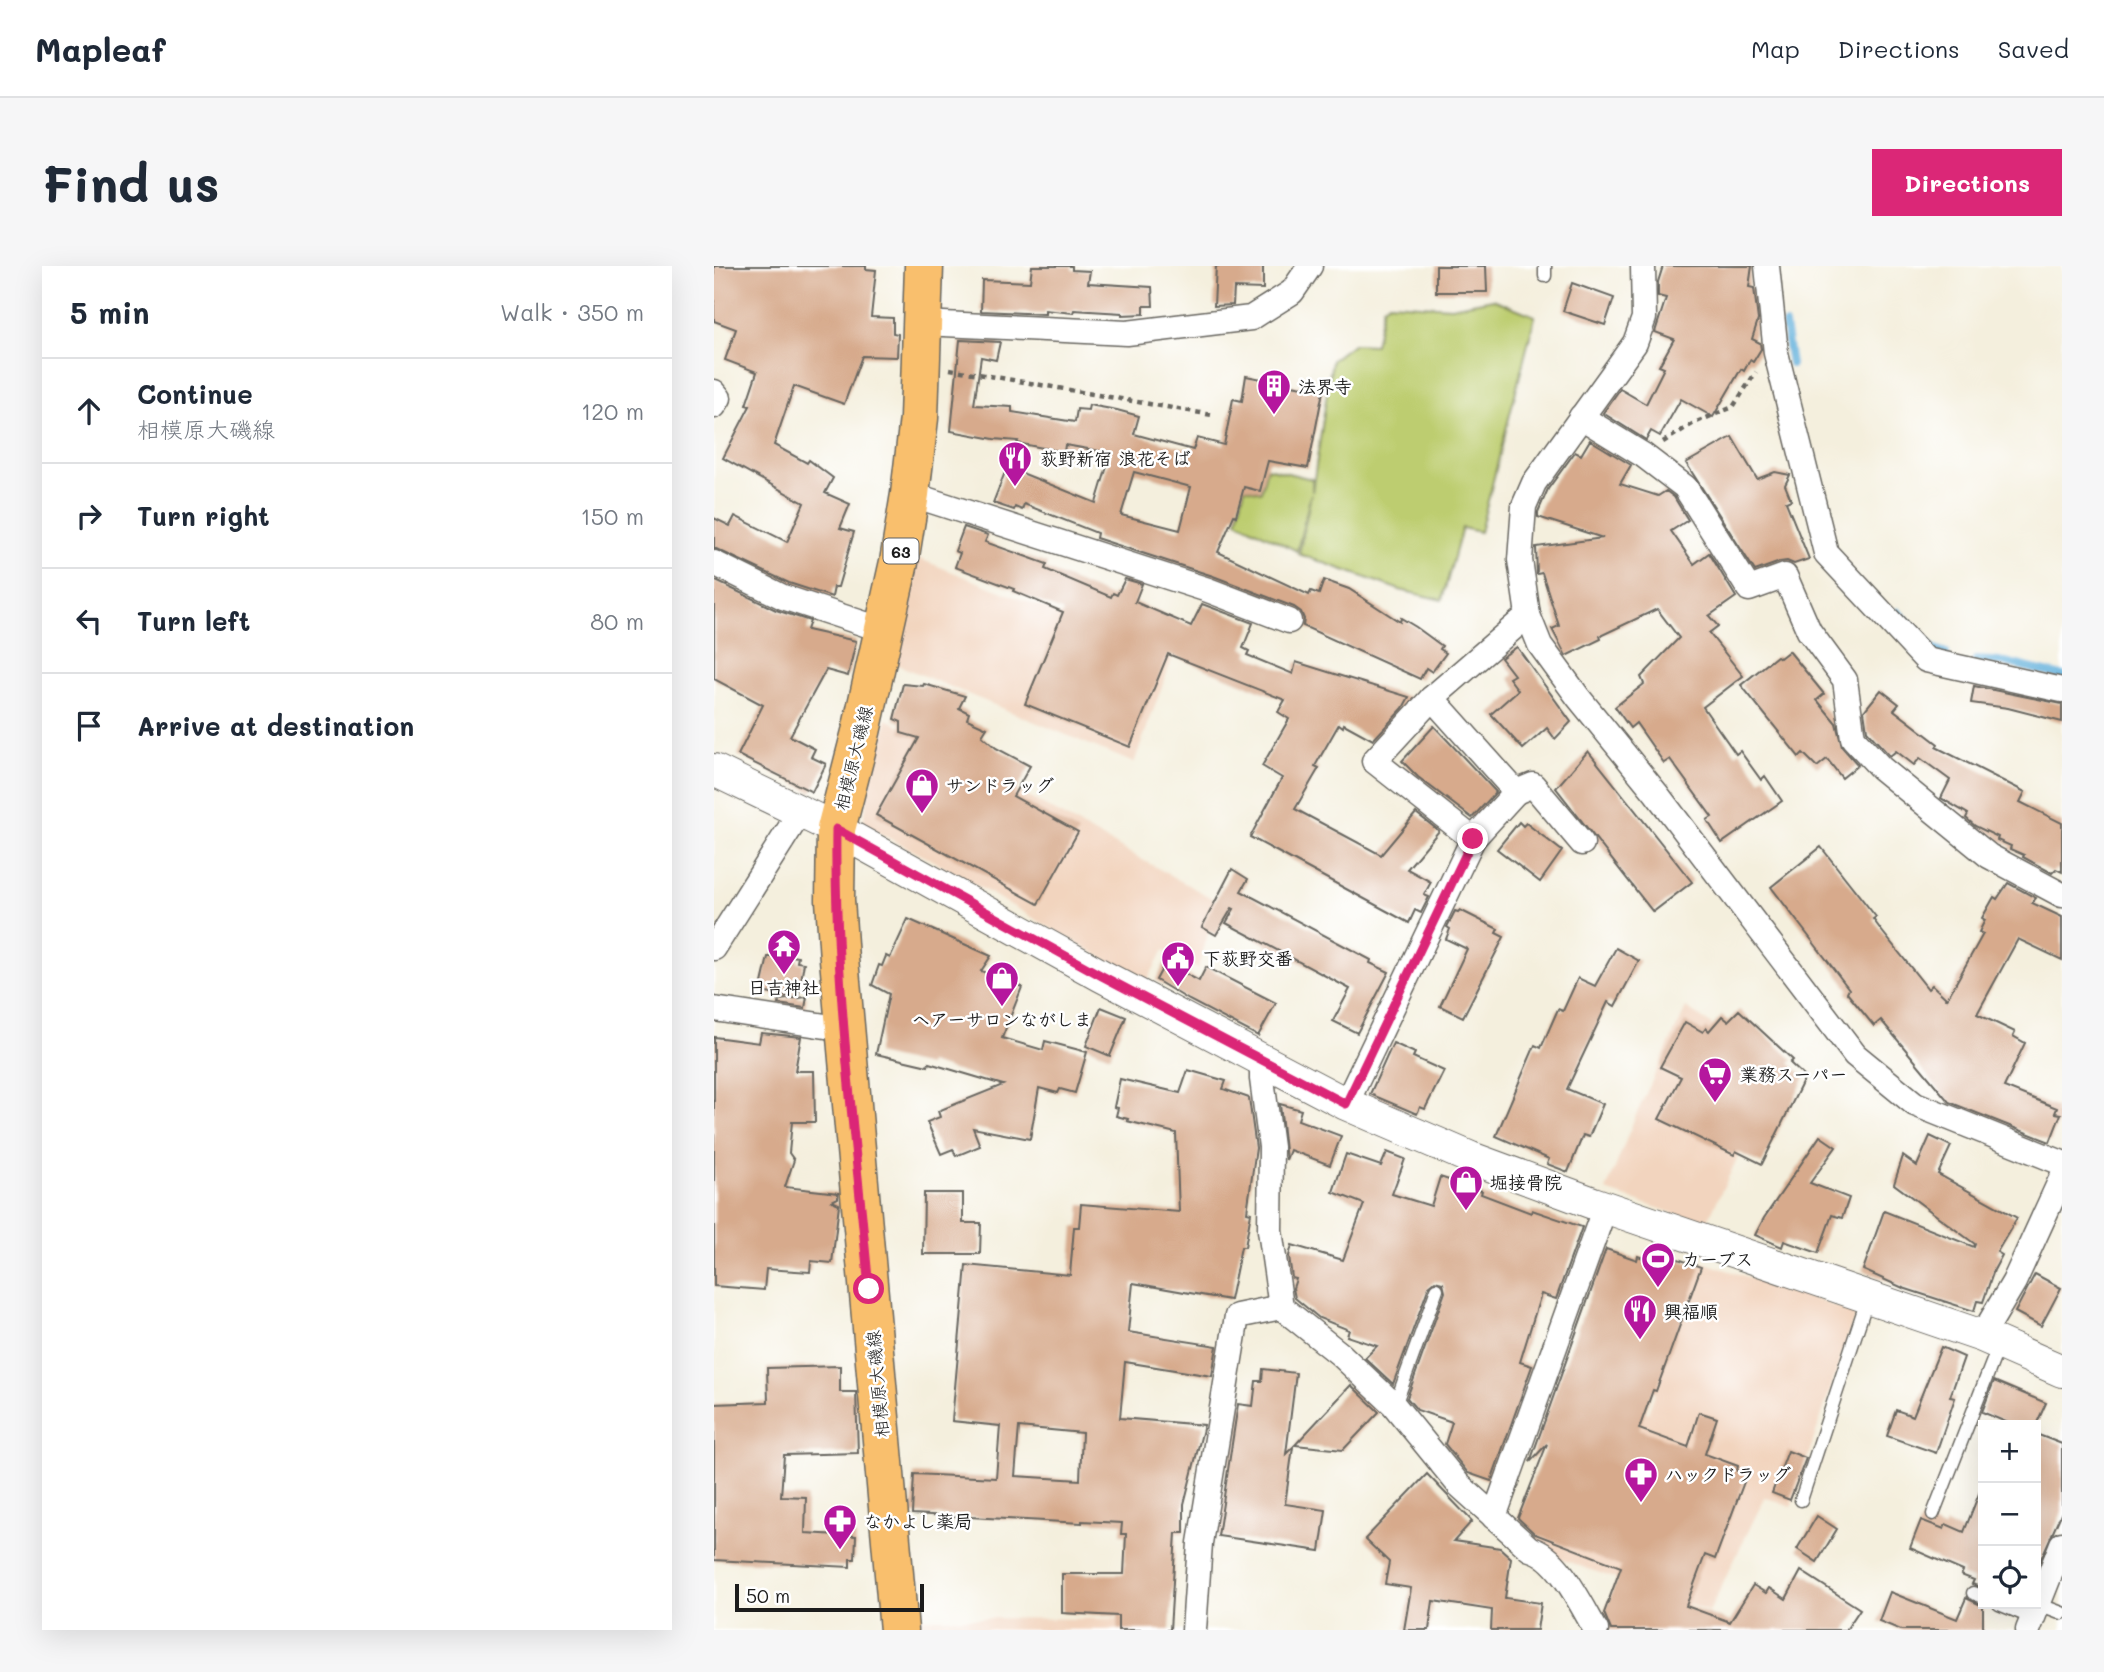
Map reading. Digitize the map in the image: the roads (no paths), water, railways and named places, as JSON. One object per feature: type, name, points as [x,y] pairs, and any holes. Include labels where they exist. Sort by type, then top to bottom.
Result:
[{"type":"main road","name":"相模原大磯線","points":[[900,1630],[845,1029],[835,900],[836,829],[899,562],[910,494],[919,418],[924,266]]},
{"type":"street","points":[[923,323],[1127,333],[1251,318],[1293,292],[1310,266]]},
{"type":"street","points":[[1643,266],[1644,318],[1634,343],[1534,484],[1524,506],[1520,561],[1528,615],[1540,645],[1578,697],[1657,793],[1855,1055],[1915,1104],[2062,1163]]},
{"type":"street","points":[[1767,266],[1776,353],[1826,553],[1926,660],[2062,690]]},
{"type":"street","points":[[714,392],[719,398],[714,406]]},
{"type":"street","points":[[1581,417],[1643,454],[1685,487],[1749,589],[1785,576],[1809,631],[1845,680],[1853,738],[1881,768],[1989,856],[2062,895]]},
{"type":"street","points":[[910,494],[1208,590],[1290,621]]},
{"type":"street","points":[[714,563],[783,597],[883,630]]},
{"type":"street","points":[[1473,839],[1374,761],[1432,698],[1528,615]]},
{"type":"street","points":[[1432,698],[1516,792]]},
{"type":"street","points":[[714,770],[799,814],[836,829],[1262,1062],[1346,1104],[1471,1158],[1605,1207],[1991,1339],[2062,1371]]},
{"type":"street","points":[[1346,1104],[1473,839],[1516,792],[1533,785],[1582,844]]},
{"type":"street","points":[[717,938],[799,814]]},
{"type":"street","points":[[714,1009],[845,1029]]},
{"type":"street","points":[[1262,1062],[1271,1147],[1270,1230],[1282,1307],[1340,1354],[1393,1404],[1459,1485],[1530,1549],[1538,1551],[1558,1568],[1596,1630]]},
{"type":"street","points":[[1991,1339],[2062,1177]]},
{"type":"street","points":[[1494,1517],[1605,1207]]},
{"type":"street","points":[[1194,1630],[1200,1544],[1237,1316],[1282,1307]]},
{"type":"street","points":[[2033,1617],[2062,1547]]},
{"type":"lane","points":[[1393,1404],[1398,1397],[1437,1289]]},
{"type":"lane","points":[[1801,1500],[1868,1296]]},
{"type":"lane","points":[[1933,1514],[1991,1339]]},
{"type":"lane","points":[[2012,1609],[2033,1617],[2062,1614]]},
{"type":"waterway","points":[[1785,325],[1791,364]]},
{"type":"waterway","points":[[1898,612],[1932,648],[1946,653]]},
{"type":"waterway","points":[[1976,660],[2005,662],[2062,676]]},
{"type":"place","name":"法界寺","points":[[1274,416]]},
{"type":"place","name":"荻野新宿 浪花そば","points":[[1015,488]]},
{"type":"place","name":"サンドラッグ","points":[[922,815]]},
{"type":"place","name":"日吉神社","points":[[784,976]]},
{"type":"place","name":"下荻野交番","points":[[1178,988]]},
{"type":"place","name":"ヘアーサロンながしま","points":[[1002,1008]]},
{"type":"place","name":"業務スーパー","points":[[1715,1104]]},
{"type":"place","name":"堀接骨院","points":[[1466,1212]]},
{"type":"place","name":"カーブス","points":[[1658,1289]]},
{"type":"place","name":"興福順","points":[[1640,1341]]},
{"type":"place","name":"ハックドラッグ","points":[[1641,1504]]},
{"type":"place","name":"なかよし薬局","points":[[840,1551]]}]
